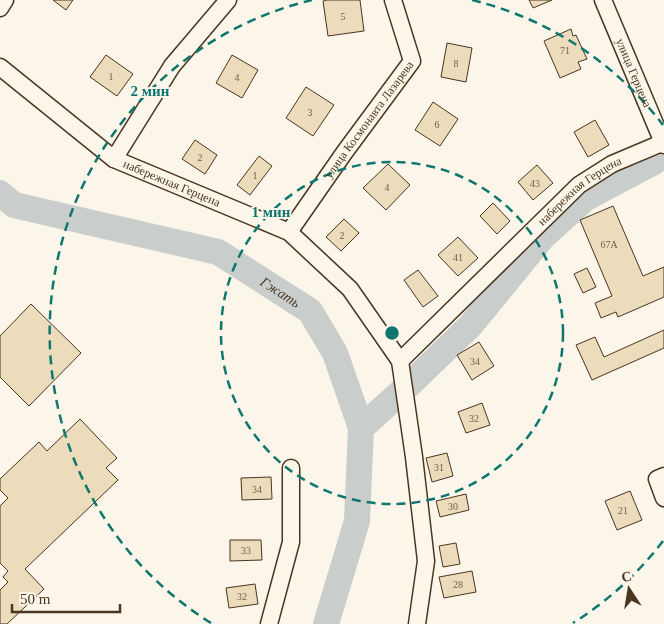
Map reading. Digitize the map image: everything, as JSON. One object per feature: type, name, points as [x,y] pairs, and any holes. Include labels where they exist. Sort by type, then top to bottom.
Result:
[{"type":"street","points":[[0,8],[5,0]]},
{"type":"street","points":[[114,159],[172,66],[228,0]]},
{"type":"street","name":"улица Космонавта Лазарева","points":[[289,232],[412,61],[393,0]]},
{"type":"street","name":"улица Герцена","points":[[603,0],[664,144]]},
{"type":"street","name":"набережная Герцена","points":[[0,68],[114,159],[289,232],[350,289],[400,361],[414,457],[426,561],[417,624]]},
{"type":"street","name":"набережная Герцена","points":[[400,361],[579,185],[612,164],[664,144]]},
{"type":"street","points":[[269,624],[291,542],[291,468]]},
{"type":"street","points":[[661,478],[664,498]]},
{"type":"building","points":[[53,0],[73,0],[66,10]]},
{"type":"building","points":[[360,0],[364,31],[328,36],[323,1]]},
{"type":"building","points":[[529,0],[552,0],[533,8]]},
{"type":"building","points":[[571,29],[573,36],[576,35],[587,59],[578,62],[581,69],[560,78],[544,41]]},
{"type":"building","points":[[447,43],[472,48],[466,82],[441,77]]},
{"type":"building","points":[[106,55],[133,74],[117,96],[90,77]]},
{"type":"building","points":[[232,55],[258,70],[242,98],[216,83]]},
{"type":"building","points":[[306,87],[334,105],[313,136],[286,118]]},
{"type":"building","points":[[433,102],[458,119],[440,146],[415,130]]},
{"type":"building","points":[[595,120],[609,145],[588,157],[574,132]]},
{"type":"building","points":[[195,140],[217,155],[205,174],[182,159]]},
{"type":"building","points":[[259,156],[272,166],[250,195],[237,185]]},
{"type":"building","points":[[388,164],[410,185],[386,210],[363,188]]},
{"type":"building","points":[[537,165],[553,183],[533,200],[518,182]]},
{"type":"building","points":[[493,203],[510,221],[497,234],[480,216]]},
{"type":"building","points":[[613,206],[643,276],[664,267],[664,297],[618,317],[616,312],[601,318],[595,303],[612,296],[580,220]]},
{"type":"building","points":[[344,219],[359,233],[341,251],[326,237]]},
{"type":"building","points":[[458,237],[478,258],[458,276],[438,255]]},
{"type":"building","points":[[587,268],[596,287],[583,293],[574,274]]},
{"type":"building","points":[[418,270],[438,296],[423,307],[404,280]]},
{"type":"building","points":[[31,304],[81,353],[29,406],[0,377],[0,336]]},
{"type":"building","points":[[664,330],[664,348],[592,380],[576,345],[595,337],[604,357]]},
{"type":"building","points":[[479,342],[494,366],[472,380],[457,355]]},
{"type":"building","points":[[482,403],[490,425],[466,433],[458,412]]},
{"type":"building","points":[[80,419],[117,458],[106,468],[118,480],[25,569],[44,589],[7,624],[0,624],[0,590],[8,582],[3,577],[8,571],[0,563],[0,506],[8,498],[0,490],[0,479],[39,442],[47,451]]},
{"type":"building","points":[[447,453],[453,476],[432,482],[426,458]]},
{"type":"building","points":[[271,477],[272,499],[242,500],[241,478]]},
{"type":"building","points":[[630,491],[642,520],[617,530],[605,501]]},
{"type":"building","points":[[466,494],[469,510],[440,517],[436,501]]},
{"type":"building","points":[[230,540],[261,540],[262,560],[230,561]]},
{"type":"building","points":[[456,543],[460,564],[443,567],[439,546]]},
{"type":"building","points":[[472,571],[476,592],[444,598],[439,577]]},
{"type":"building","points":[[255,584],[258,604],[229,608],[226,588]]},
{"type":"waterway","points":[[361,428],[470,326],[542,238],[586,198],[654,162]]},
{"type":"waterway","name":"Гжать","points":[[0,193],[14,205],[218,252],[310,311],[335,353],[361,428],[357,521],[326,624]]}]
